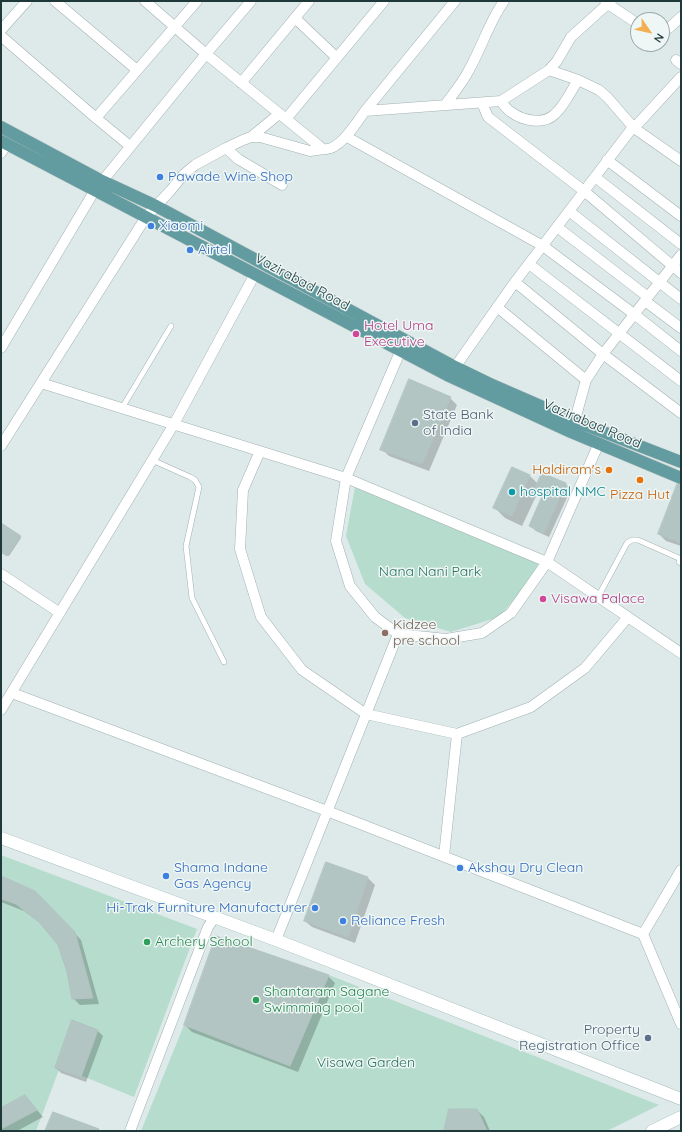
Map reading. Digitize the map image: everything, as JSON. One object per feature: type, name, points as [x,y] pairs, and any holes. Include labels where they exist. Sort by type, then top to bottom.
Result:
[{"type":"main road","name":"Vazirabad Road","points":[[1,127],[98,185],[146,217],[255,274],[403,345],[455,366],[573,426],[599,443],[681,478]]},
{"type":"main road","name":"Vazirabad Road","points":[[3,146],[98,185],[156,206],[403,345],[447,375],[573,426],[681,462]]},
{"type":"street","points":[[1,30],[27,1]]},
{"type":"street","points":[[55,1],[137,70]]},
{"type":"street","points":[[145,1],[241,83],[324,149]]},
{"type":"street","points":[[96,118],[197,1]]},
{"type":"street","points":[[1,348],[98,185],[251,1]]},
{"type":"street","points":[[241,83],[309,1]]},
{"type":"street","points":[[1,446],[146,217],[183,175],[195,165],[242,140],[251,137],[282,116],[337,58],[384,1]]},
{"type":"street","points":[[251,137],[260,137],[310,152],[333,147],[347,136],[365,111],[455,1]]},
{"type":"street","points":[[445,106],[469,72],[504,1]]},
{"type":"street","points":[[365,111],[501,101],[549,70],[557,61],[571,37],[608,2],[630,18]]},
{"type":"street","points":[[295,18],[337,58]]},
{"type":"street","points":[[670,27],[679,22]]},
{"type":"street","points":[[1,36],[130,146]]},
{"type":"street","points":[[549,70],[578,80],[599,90],[608,98],[633,127],[681,161]]},
{"type":"street","points":[[455,366],[515,282],[633,127],[681,77]]},
{"type":"street","points":[[501,101],[512,113],[524,118],[536,121],[546,119],[554,115],[560,109],[578,80]]},
{"type":"street","points":[[482,103],[488,117],[584,191],[681,273]]},
{"type":"street","points":[[347,136],[543,246],[681,351]]},
{"type":"street","points":[[226,148],[241,161],[282,184]]},
{"type":"street","points":[[608,160],[681,216]]},
{"type":"street","points":[[595,177],[681,244]]},
{"type":"street","points":[[569,211],[681,299]]},
{"type":"street","points":[[557,227],[681,328]]},
{"type":"street","points":[[573,426],[586,380],[603,354],[681,255]]},
{"type":"street","points":[[529,264],[681,381]]},
{"type":"street","points":[[1,710],[174,424],[255,274]]},
{"type":"street","points":[[515,282],[603,354],[681,413]]},
{"type":"street","points":[[497,307],[586,380]]},
{"type":"street","points":[[403,345],[346,478],[336,541],[350,586],[375,617],[398,634],[446,639],[482,633],[511,613],[547,562],[599,443]]},
{"type":"street","points":[[41,383],[346,478],[547,562],[681,653]]},
{"type":"street","points":[[260,451],[244,490],[240,548],[261,617],[302,670],[366,714],[457,734],[531,707],[585,668],[628,617]]},
{"type":"street","points":[[1,574],[60,613]]},
{"type":"street","points":[[276,940],[398,634]]},
{"type":"street","points":[[12,693],[328,811],[642,934],[681,1024]]},
{"type":"street","points":[[444,856],[457,734]]},
{"type":"street","points":[[1,838],[276,940],[681,1099]]},
{"type":"street","points":[[642,934],[681,870]]},
{"type":"street","points":[[130,1131],[208,927],[215,917]]},
{"type":"street","points":[[652,1131],[681,1117]]},
{"type":"lane","points":[[122,408],[171,326]]},
{"type":"lane","points":[[152,460],[190,477],[195,480],[199,487],[186,546],[192,598],[224,662]]},
{"type":"lane","points":[[598,597],[627,543],[632,540],[638,540],[680,562]]},
{"type":"green space","name":"Nana Nani Park","points":[[355,487],[539,563],[523,589],[499,617],[451,632],[405,618],[365,584],[346,536]]},
{"type":"green space","points":[[1,855],[197,929],[134,1097],[60,1067],[36,1131],[1,1131]]},
{"type":"green space","name":"Visawa Garden","points":[[329,975],[659,1105],[607,1131],[141,1131],[184,1025],[290,1066]]},
{"type":"building","name":"State Bank of India","points":[[409,379],[451,397],[422,464],[380,450]]},
{"type":"building","name":"hospital NMC","points":[[512,467],[530,475],[512,516],[493,508]]},
{"type":"building","points":[[542,473],[566,483],[544,533],[529,526],[543,494],[534,490]]},
{"type":"building","points":[[678,482],[681,483],[681,543],[658,534]]},
{"type":"building","points":[[1,523],[21,536],[7,556],[1,552]]},
{"type":"building","points":[[326,862],[368,877],[348,937],[304,921]]},
{"type":"building","points":[[1,876],[35,891],[75,932],[93,998],[72,999],[67,972],[58,945],[39,922],[16,904],[1,899]]},
{"type":"building","name":"Shantaram Sagane Swimming pool","points":[[216,936],[329,975],[290,1066],[184,1025]]},
{"type":"building","points":[[72,1020],[98,1030],[81,1077],[55,1068]]},
{"type":"building","points":[[25,1095],[37,1110],[1,1129],[1,1108]]},
{"type":"building","points":[[449,1109],[477,1109],[487,1131],[444,1131]]},
{"type":"building","points":[[53,1112],[99,1129],[98,1131],[45,1131]]},
{"type":"place","name":"Pawade Wine Shop","points":[[160,177]]},
{"type":"place","name":"Xiaomi","points":[[151,226]]},
{"type":"place","name":"Airtel","points":[[190,250]]},
{"type":"place","name":"Hotel Uma Executive","points":[[356,334]]},
{"type":"place","name":"State Bank of India","points":[[415,423]]},
{"type":"place","name":"Haldiram's","points":[[609,470]]},
{"type":"place","name":"Pizza Hut","points":[[640,480]]},
{"type":"place","name":"hospital NMC","points":[[512,492]]},
{"type":"place","name":"Visawa Palace","points":[[543,599]]},
{"type":"place","name":"Kidzee pre school","points":[[385,633]]},
{"type":"place","name":"Akshay Dry Clean","points":[[460,868]]},
{"type":"place","name":"Shama Indane Gas Agency","points":[[166,876]]},
{"type":"place","name":"Hi-Trak Furniture Manufacturer","points":[[315,908]]},
{"type":"place","name":"Reliance Fresh","points":[[343,921]]},
{"type":"place","name":"Archery School","points":[[147,942]]},
{"type":"place","name":"Shantaram Sagane Swimming pool","points":[[256,1000]]},
{"type":"place","name":"Property Registration Office","points":[[648,1038]]}]
